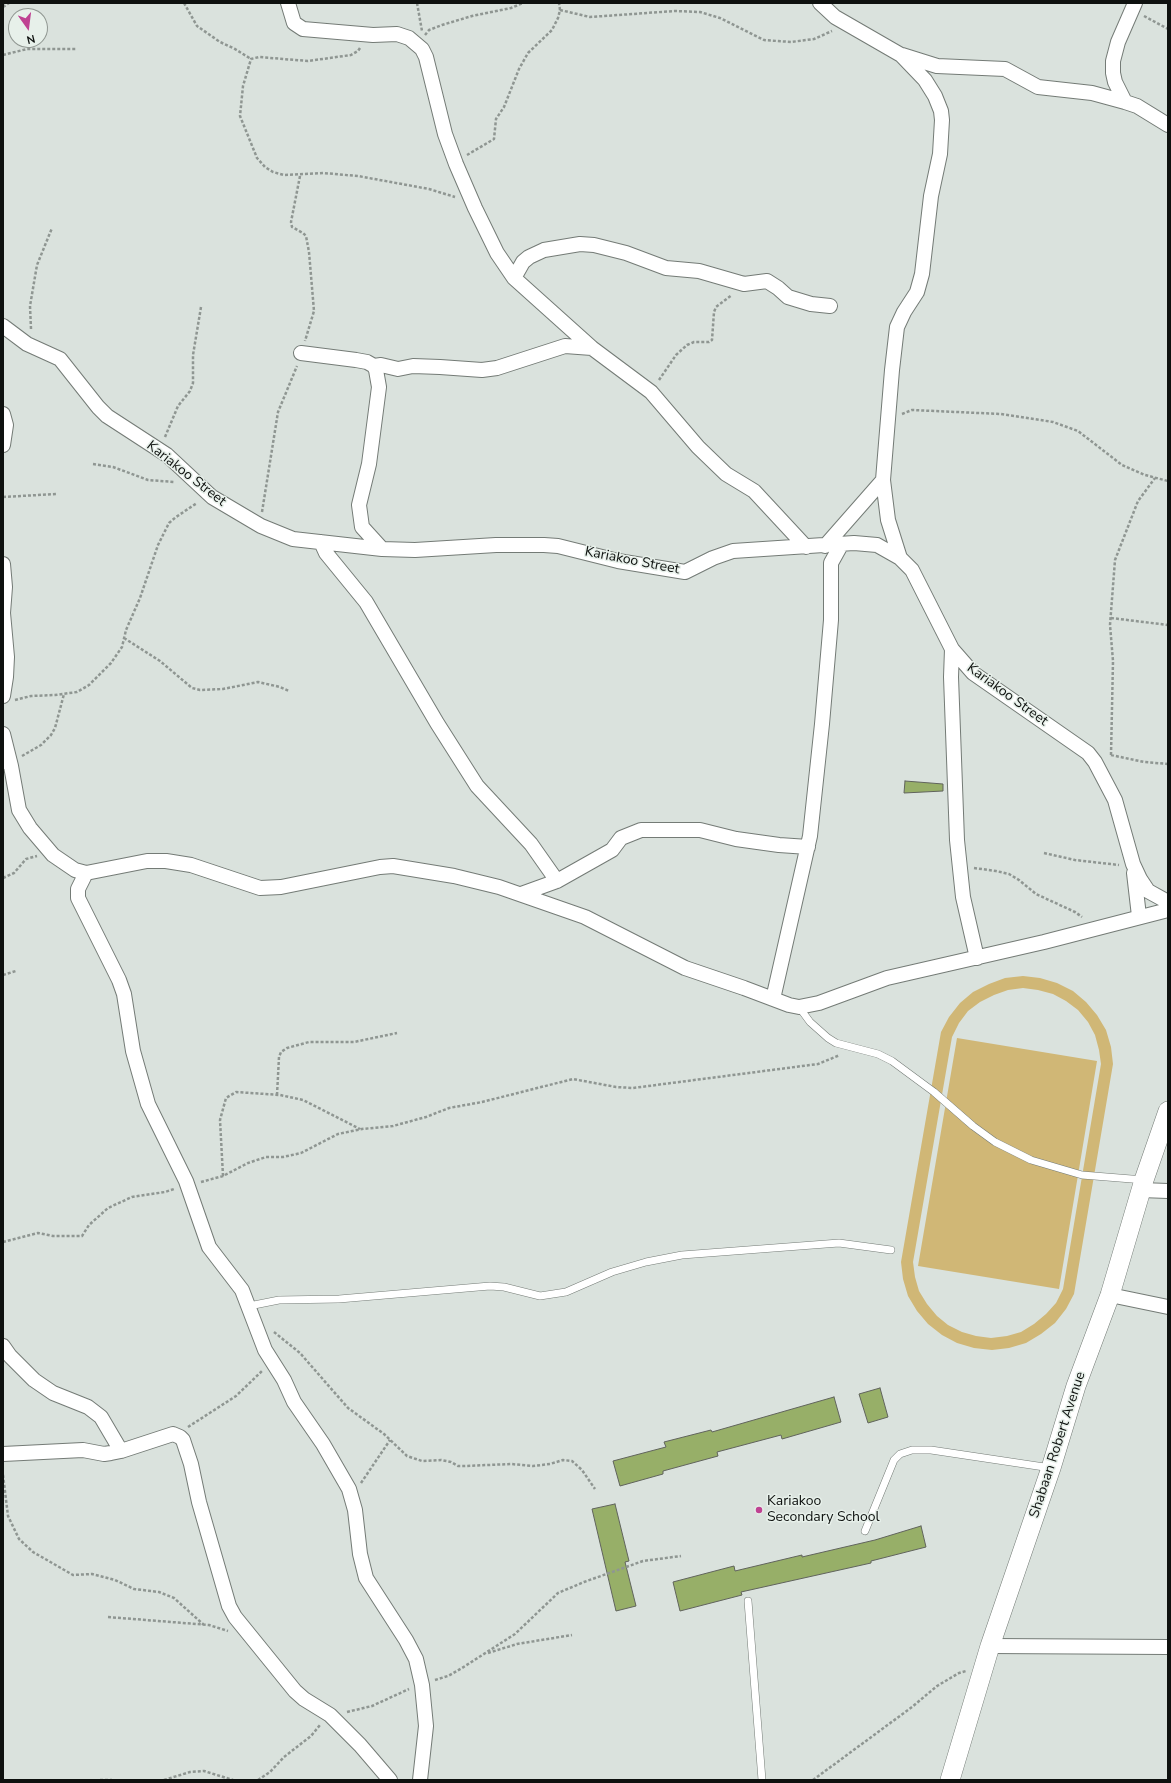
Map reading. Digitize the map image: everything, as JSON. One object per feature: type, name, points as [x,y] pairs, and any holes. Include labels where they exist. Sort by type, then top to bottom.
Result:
[{"type":"street","points":[[288,3],[294,22],[303,29],[373,35],[397,34],[409,38],[422,49],[426,57],[445,134],[456,164],[497,253],[514,278],[592,348],[651,392],[712,461],[726,474],[754,491],[806,547]]},
{"type":"street","points":[[820,3],[835,17],[847,25],[900,55],[937,66],[1005,69],[1038,87],[1092,93],[1137,106],[1168,125]]},
{"type":"street","points":[[1125,102],[1115,82],[1113,61],[1118,42],[1134,6]]},
{"type":"street","points":[[900,55],[925,80],[940,104],[942,120],[940,154],[931,196],[926,243],[919,285],[915,297],[904,312],[896,333],[886,434],[883,480],[888,520],[900,558]]},
{"type":"street","points":[[514,278],[523,262],[528,257],[544,250],[580,244],[594,245],[626,253],[666,268],[699,271],[747,284],[767,281],[788,297],[811,304],[830,306]]},
{"type":"street","name":"Kariakoo Street","points":[[3,326],[32,346],[60,358],[98,407],[107,416],[160,450],[206,492],[241,515],[282,536],[294,539],[382,549],[415,550],[496,545],[558,546],[618,561],[685,572],[713,558],[733,551],[854,543],[877,545],[900,558],[912,570],[919,581],[952,649],[973,673],[1088,753],[1096,762],[1115,800],[1133,865],[1143,885],[1148,891],[1168,902]]},
{"type":"street","points":[[301,353],[356,360],[374,366],[381,365],[398,369],[414,366],[482,370],[497,368],[565,346],[592,348]]},
{"type":"street","points":[[374,366],[379,387],[369,464],[359,505],[362,527],[382,549]]},
{"type":"street","points":[[3,414],[6,425],[3,445]]},
{"type":"street","points":[[825,546],[883,480]]},
{"type":"street","points":[[321,542],[326,554],[366,602],[437,722],[478,786],[531,844],[557,881]]},
{"type":"street","points":[[773,999],[810,836],[830,635],[831,563],[841,545]]},
{"type":"street","points":[[3,564],[5,587],[3,613],[7,657],[6,699]]},
{"type":"street","points":[[952,649],[951,677],[957,840],[964,897],[977,958]]},
{"type":"street","points":[[3,734],[19,810],[30,828],[53,855],[75,870],[86,873],[140,862],[166,861],[191,865],[260,888],[281,887],[364,869],[393,866],[454,876],[521,894],[547,905],[584,917],[685,968],[789,1005],[799,1007],[819,1004],[887,978],[977,958],[1168,910]]},
{"type":"street","points":[[521,894],[557,881],[612,850],[621,838],[641,830],[700,830],[736,839],[779,845],[808,847]]},
{"type":"street","points":[[1133,865],[1140,916]]},
{"type":"street","points":[[86,873],[78,889],[79,902],[119,980],[124,994],[133,1051],[148,1104],[188,1185],[209,1247],[242,1290],[265,1350],[284,1380],[294,1402],[324,1444],[349,1489],[352,1498],[364,1573],[413,1651],[422,1685],[426,1735],[420,1780]]},
{"type":"street","name":"Shabaan Robert Avenue","points":[[950,1780],[990,1646],[1051,1468],[1076,1386],[1110,1295],[1143,1185],[1168,1111]]},
{"type":"street","points":[[1143,1185],[1168,1191]]},
{"type":"street","points":[[1110,1295],[1168,1307]]},
{"type":"street","points":[[3,1346],[10,1356],[34,1380],[53,1393],[88,1407],[101,1417],[121,1451]]},
{"type":"street","points":[[3,1454],[83,1450],[104,1454],[121,1451],[173,1434],[183,1440],[191,1464],[199,1502],[229,1606],[235,1617],[295,1691],[304,1699],[332,1716],[360,1745],[390,1780]]},
{"type":"street","points":[[990,1646],[1168,1647]]},
{"type":"lane","points":[[799,1007],[810,1022],[828,1038],[855,1048],[878,1054],[892,1061],[934,1092],[973,1126],[995,1142],[1031,1160],[1082,1175],[1143,1185]]},
{"type":"lane","points":[[251,1311],[279,1300],[339,1299],[490,1286],[504,1287],[540,1296],[566,1292],[612,1272],[646,1262],[682,1255],[840,1243],[891,1250]]},
{"type":"lane","points":[[865,1531],[894,1460],[900,1454],[912,1450],[931,1450],[1051,1468]]},
{"type":"lane","points":[[748,1601],[762,1780]]},
{"type":"path","points":[[3,7],[9,3]]},
{"type":"path","points":[[184,3],[193,21],[202,30],[251,59]]},
{"type":"path","points":[[417,3],[423,37],[429,30],[442,25],[472,16],[511,8],[523,3]]},
{"type":"path","points":[[456,164],[469,153],[494,139],[496,119],[504,107],[519,69],[528,53],[552,30],[560,10],[559,3]]},
{"type":"path","points":[[1134,6],[1168,29]]},
{"type":"path","points":[[560,10],[590,17],[675,11],[700,12],[720,18],[764,40],[791,42],[814,38],[847,25]]},
{"type":"path","points":[[251,59],[259,56],[308,61],[351,54],[358,51],[373,35]]},
{"type":"path","points":[[3,56],[27,49],[76,49]]},
{"type":"path","points":[[251,59],[243,86],[240,116],[257,158],[265,167],[273,172],[284,175],[323,174],[358,176],[429,189],[456,198],[475,208]]},
{"type":"path","points":[[32,346],[30,306],[37,265],[52,228]]},
{"type":"path","points":[[651,392],[676,355],[682,349],[690,343],[709,342],[712,340],[716,307],[747,284]]},
{"type":"path","points":[[160,450],[178,406],[190,391],[193,383],[193,355],[201,307]]},
{"type":"path","points":[[886,434],[892,422],[904,413],[912,410],[1001,414],[1026,417],[1053,422],[1078,431],[1122,465],[1155,478],[1168,481]]},
{"type":"path","points":[[93,464],[113,466],[148,480],[168,481],[206,492]]},
{"type":"path","points":[[1111,755],[1113,660],[1110,618],[1115,560],[1138,501],[1155,478]]},
{"type":"path","points":[[6,699],[77,692],[89,685],[111,663],[122,647],[126,630],[140,598],[158,545],[169,523],[206,492]]},
{"type":"path","points":[[3,497],[56,494]]},
{"type":"path","points":[[1110,618],[1168,625]]},
{"type":"path","points":[[124,638],[160,661],[178,677],[196,689],[233,689],[258,682],[280,687],[289,691]]},
{"type":"path","points":[[9,762],[41,745],[51,735],[56,728],[64,694]]},
{"type":"path","points":[[1107,754],[1144,762],[1168,764]]},
{"type":"path","points":[[1044,852],[1075,860],[1133,865]]},
{"type":"path","points":[[3,878],[14,873],[26,859],[31,857],[53,855]]},
{"type":"path","points":[[960,867],[1009,874],[1036,894],[1075,912],[1097,928]]},
{"type":"path","points":[[3,975],[16,971]]},
{"type":"path","points":[[277,1095],[279,1057],[281,1052],[287,1048],[309,1042],[354,1042],[397,1033]]},
{"type":"path","points":[[3,1242],[38,1233],[53,1236],[82,1236],[89,1225],[108,1208],[132,1197],[165,1192],[223,1176],[266,1157],[283,1157],[301,1153],[338,1134],[360,1129],[393,1126],[426,1117],[449,1108],[482,1102],[573,1079],[581,1079],[616,1087],[633,1088],[818,1064],[855,1048]]},
{"type":"path","points":[[223,1176],[220,1120],[226,1098],[236,1092],[277,1095],[303,1100],[360,1129]]},
{"type":"path","points":[[251,1311],[300,1354],[348,1408],[390,1440],[407,1456],[422,1461],[441,1460],[451,1462],[458,1466],[494,1466],[511,1464],[533,1466],[550,1464],[563,1460],[572,1462],[582,1470],[595,1489]]},
{"type":"path","points":[[176,1435],[236,1396],[273,1362]]},
{"type":"path","points":[[352,1498],[390,1440]]},
{"type":"path","points":[[3,1474],[8,1516],[19,1540],[33,1552],[73,1575],[92,1574],[115,1580],[134,1589],[159,1592],[174,1598],[204,1625]]},
{"type":"path","points":[[258,1780],[270,1772],[284,1757],[311,1736],[317,1728],[332,1716],[375,1705],[403,1690],[448,1676],[515,1634],[558,1593],[643,1561],[681,1556]]},
{"type":"path","points":[[108,1617],[204,1625],[251,1638]]},
{"type":"path","points":[[484,1654],[517,1644],[572,1635]]},
{"type":"path","points":[[813,1780],[912,1707],[937,1686],[959,1673],[984,1666]]},
{"type":"path","points":[[164,1780],[190,1772],[204,1771],[233,1780]]},
{"type":"path","points":[[100,1780],[112,1780]]},
{"type":"shaded area","points":[[1023,976],[1040,978],[1057,983],[1073,991],[1086,1002],[1097,1015],[1106,1030],[1111,1047],[1113,1064],[1074,1294],[1066,1309],[1055,1323],[1041,1334],[1026,1343],[1009,1348],[992,1350],[974,1348],[957,1343],[942,1335],[928,1324],[917,1311],[908,1296],[903,1279],[901,1262],[941,1032],[949,1017],[960,1003],[973,992],[1005,978]],"holes":[[[1023,988],[1053,994],[1078,1010],[1088,1022],[1095,1035],[1101,1064],[1063,1289],[1056,1303],[1046,1314],[1021,1332],[991,1338],[976,1336],[962,1332],[948,1325],[937,1316],[919,1291],[913,1262],[952,1037],[959,1023],[968,1011],[980,1002],[1008,990]]]},
{"type":"shaded area","points":[[957,1038],[1097,1061],[1059,1289],[918,1266]]},
{"type":"building","points":[[905,781],[943,784],[943,791],[904,793]]},
{"type":"building","points":[[880,1388],[888,1417],[868,1423],[859,1394]]},
{"type":"building","points":[[834,1397],[841,1422],[782,1439],[781,1435],[717,1452],[718,1456],[663,1471],[663,1474],[620,1486],[613,1461],[666,1447],[664,1442],[711,1430],[712,1432]]},
{"type":"building","points":[[615,1504],[629,1561],[625,1562],[636,1606],[616,1611],[592,1509]]},
{"type":"building","points":[[921,1526],[926,1547],[871,1561],[871,1563],[741,1592],[742,1595],[680,1611],[673,1582],[734,1566],[735,1571],[802,1555],[802,1557],[875,1540]]},
{"type":"place","name":"Kariakoo Secondary School","points":[[759,1510]]}]
